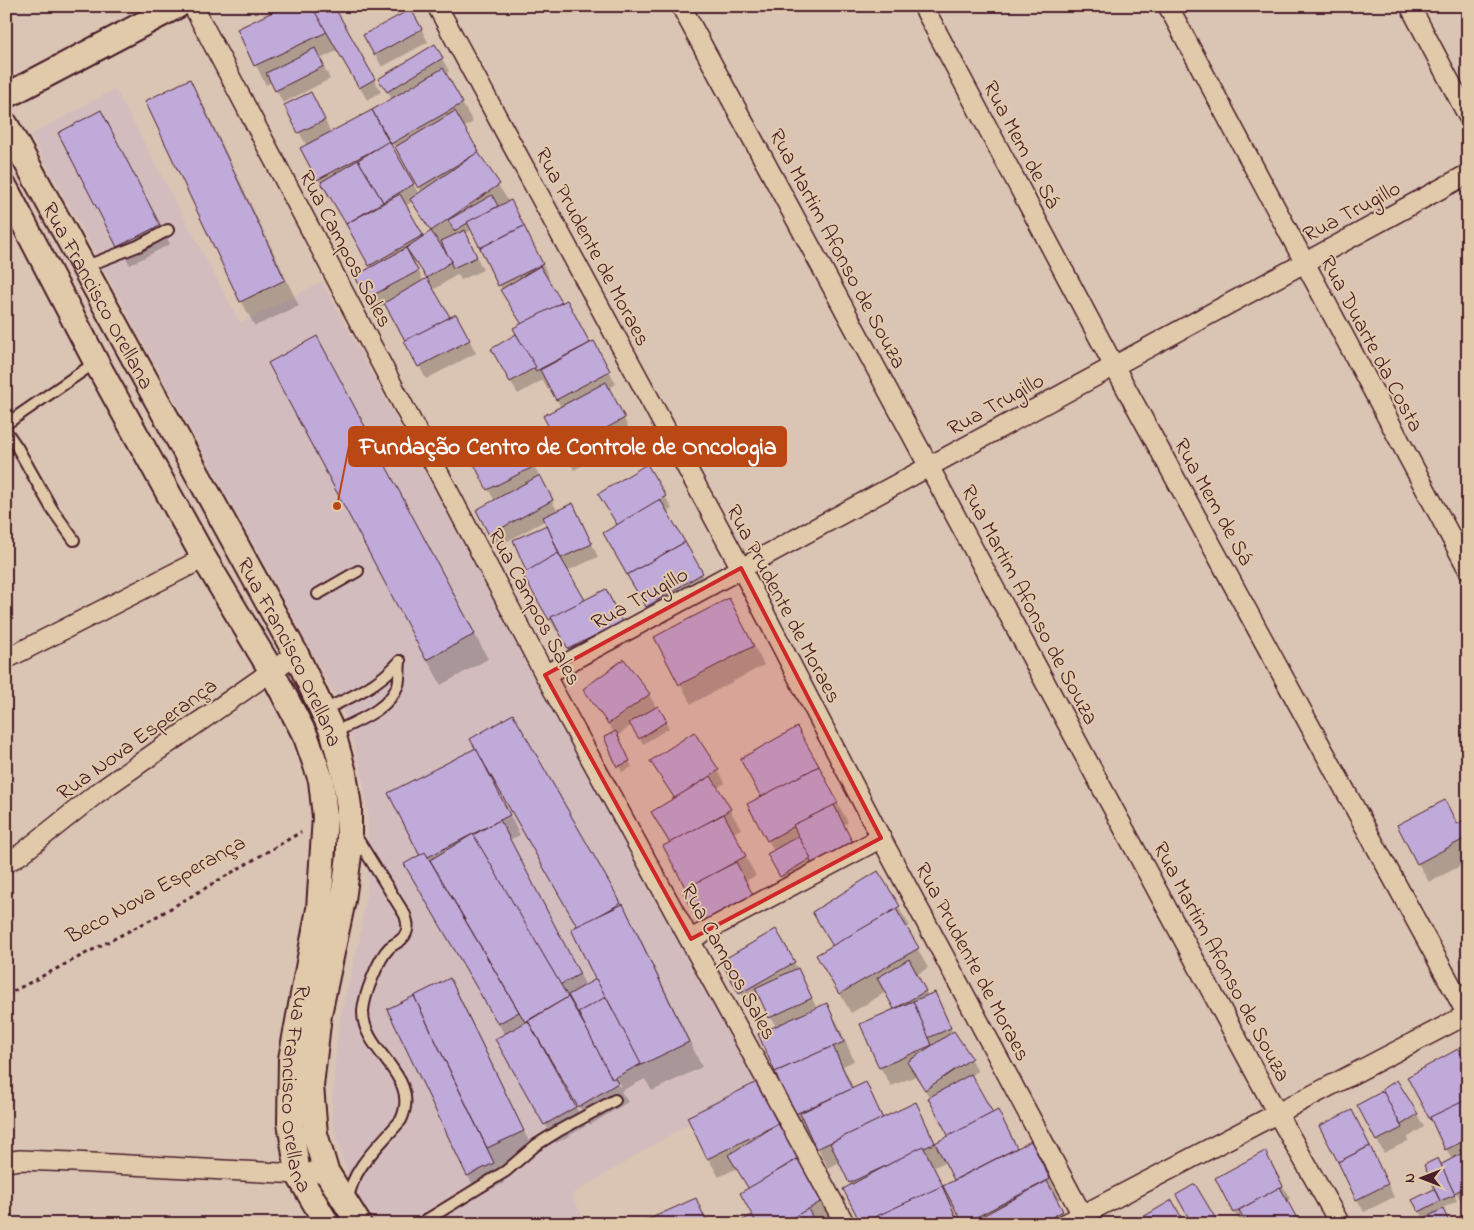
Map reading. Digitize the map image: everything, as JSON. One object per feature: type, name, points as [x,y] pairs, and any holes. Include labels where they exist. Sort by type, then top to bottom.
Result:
[{"type":"street","points":[[6,96],[177,6]]},
{"type":"street","name":"Rua Campos Sales","points":[[193,6],[545,675],[691,939],[845,1224]]},
{"type":"street","name":"Rua Prudente de Moraes","points":[[437,6],[741,568],[881,838],[1085,1219]]},
{"type":"street","name":"Rua Martim Afonso de Souza","points":[[681,6],[1277,1113],[1340,1224]]},
{"type":"street","name":"Rua Mem de Sá","points":[[923,6],[1114,366],[1468,1015]]},
{"type":"street","name":"Rua Duarte da Costa","points":[[1168,6],[1468,568]]},
{"type":"street","points":[[1410,6],[1468,116]]},
{"type":"street","name":"Rua Francisco Orellana","points":[[6,126],[296,654],[333,733],[344,773],[349,807],[349,855],[343,900],[320,1014],[311,1086],[316,1134],[326,1172],[353,1215]]},
{"type":"street","name":"Rua Trugillo","points":[[545,675],[1468,174]]},
{"type":"street","name":"Rua Francisco Orellana","points":[[6,189],[96,362],[204,558],[271,670],[306,736],[321,780],[325,817],[319,909],[291,1059],[290,1122],[298,1174],[327,1224]]},
{"type":"street","points":[[6,659],[204,558]]},
{"type":"street","name":"Rua Nova Esperança","points":[[6,863],[21,854],[104,788],[296,654]]},
{"type":"street","points":[[321,780],[344,773]]},
{"type":"street","points":[[691,939],[881,838]]},
{"type":"street","points":[[1065,1224],[1085,1219],[1277,1113],[1468,1015]]},
{"type":"street","points":[[6,1162],[20,1160],[64,1161],[298,1174],[326,1172]]},
{"type":"lane","points":[[84,267],[138,246],[168,230]]},
{"type":"lane","points":[[6,424],[96,362]]},
{"type":"lane","points":[[6,431],[17,446],[52,510],[74,540]]},
{"type":"lane","points":[[318,594],[358,571]]},
{"type":"lane","points":[[323,710],[368,688],[389,674],[400,661],[398,684],[389,700],[375,711],[333,733]]},
{"type":"lane","points":[[349,825],[405,915],[408,924],[407,933],[403,939],[389,948],[383,956],[365,998],[363,1010],[364,1023],[368,1033],[401,1081],[407,1101],[401,1120],[360,1168],[351,1184],[353,1215]]},
{"type":"lane","points":[[420,1224],[506,1172],[536,1145],[615,1100]]},
{"type":"path","name":"Beco Nova Esperança","points":[[6,996],[154,918],[325,817]]},
{"type":"highlighted area","points":[[741,568],[881,838],[691,939],[545,675]]},
{"type":"shaded area","points":[[115,89],[240,323],[322,282],[755,1083],[571,1195],[584,1219],[576,1224],[411,1224],[405,1214],[390,1224],[369,1224],[351,1184],[333,1127],[332,1106],[337,1042],[342,1010],[359,942],[368,883],[368,811],[362,774],[342,707],[31,135]]},
{"type":"building","points":[[285,6],[315,6],[327,32],[254,66],[237,29]]},
{"type":"building","points":[[325,6],[334,6],[375,79],[359,88],[315,12]]},
{"type":"building","points":[[411,9],[422,29],[374,55],[363,35]]},
{"type":"building","points":[[435,44],[443,58],[387,92],[378,79]]},
{"type":"building","points":[[315,48],[324,66],[275,91],[266,73]]},
{"type":"building","points":[[443,68],[463,103],[391,144],[372,110]]},
{"type":"building","points":[[190,79],[285,280],[240,302],[145,101]]},
{"type":"building","points":[[311,92],[325,120],[298,133],[284,105]]},
{"type":"building","points":[[101,110],[160,225],[117,247],[58,133]]},
{"type":"building","points":[[372,110],[389,142],[317,180],[300,148]]},
{"type":"building","points":[[455,111],[479,152],[418,188],[395,147]]},
{"type":"building","points":[[389,141],[414,184],[383,202],[358,160]]},
{"type":"building","points":[[478,152],[500,184],[431,231],[410,199]]},
{"type":"building","points":[[358,160],[383,202],[346,224],[321,182]]},
{"type":"building","points":[[400,194],[423,235],[369,266],[346,224]]},
{"type":"building","points":[[492,195],[498,206],[454,231],[448,220]]},
{"type":"building","points":[[511,200],[524,226],[480,248],[467,222]]},
{"type":"building","points":[[524,226],[543,264],[498,286],[480,248]]},
{"type":"building","points":[[465,230],[477,257],[453,268],[441,241]]},
{"type":"building","points":[[431,231],[452,261],[427,278],[406,248]]},
{"type":"building","points":[[406,248],[418,271],[366,299],[355,276]]},
{"type":"building","points":[[540,266],[562,302],[523,326],[500,290]]},
{"type":"building","points":[[427,278],[450,317],[406,342],[384,303]]},
{"type":"building","points":[[567,300],[590,343],[536,371],[513,328]]},
{"type":"building","points":[[456,314],[470,340],[418,367],[404,341]]},
{"type":"building","points":[[516,334],[536,367],[510,382],[491,349]]},
{"type":"building","points":[[317,336],[475,634],[426,660],[268,363]]},
{"type":"building","points":[[594,341],[610,371],[556,400],[540,370]]},
{"type":"building","points":[[606,382],[625,418],[562,452],[543,416]]},
{"type":"building","points":[[517,428],[535,466],[487,490],[468,452]]},
{"type":"building","points":[[647,464],[666,496],[618,526],[598,494]]},
{"type":"building","points":[[540,475],[553,500],[489,535],[476,510]]},
{"type":"building","points":[[660,499],[685,542],[627,575],[603,533]]},
{"type":"building","points":[[573,503],[592,544],[561,558],[543,517]]},
{"type":"building","points":[[547,525],[561,559],[527,573],[513,540]]},
{"type":"building","points":[[685,542],[703,573],[646,607],[627,575]]},
{"type":"building","points":[[558,553],[585,600],[549,620],[522,574]]},
{"type":"building","points":[[606,589],[622,622],[568,649],[551,617]]},
{"type":"building","points":[[729,598],[754,646],[679,685],[654,637]]},
{"type":"building","points":[[624,659],[650,694],[608,724],[583,689]]},
{"type":"building","points":[[658,706],[667,721],[639,739],[629,723]]},
{"type":"building","points":[[513,714],[621,903],[578,928],[470,739]]},
{"type":"building","points":[[797,727],[819,766],[762,799],[740,759]]},
{"type":"building","points":[[616,731],[630,761],[617,767],[604,737]]},
{"type":"building","points":[[694,732],[719,770],[675,799],[650,761]]},
{"type":"building","points":[[476,748],[510,815],[422,860],[388,793]]},
{"type":"building","points":[[819,766],[838,803],[767,841],[747,804]]},
{"type":"building","points":[[711,776],[731,809],[671,845],[651,812]]},
{"type":"building","points":[[1445,800],[1457,824],[1468,818],[1468,837],[1417,864],[1397,825]]},
{"type":"building","points":[[834,805],[853,843],[812,864],[793,825]]},
{"type":"building","points":[[724,814],[746,856],[686,889],[663,846]]},
{"type":"building","points":[[500,820],[580,974],[554,988],[473,835]]},
{"type":"building","points":[[473,834],[568,997],[525,1022],[430,860]]},
{"type":"building","points":[[798,836],[811,858],[780,877],[767,854]]},
{"type":"building","points":[[425,852],[519,1012],[498,1024],[404,864]]},
{"type":"building","points":[[736,862],[754,897],[700,925],[682,890]]},
{"type":"building","points":[[878,871],[900,906],[834,948],[812,912]]},
{"type":"building","points":[[623,904],[689,1042],[637,1067],[571,929]]},
{"type":"building","points":[[896,909],[919,948],[839,994],[816,955]]},
{"type":"building","points":[[776,929],[795,962],[739,994],[721,961]]},
{"type":"building","points":[[909,959],[926,991],[894,1009],[877,978]]},
{"type":"building","points":[[798,968],[812,998],[769,1018],[755,988]]},
{"type":"building","points":[[450,978],[524,1131],[487,1148],[414,996]]},
{"type":"building","points":[[596,979],[613,1010],[585,1026],[568,995]]},
{"type":"building","points":[[935,992],[951,1028],[928,1038],[913,1001]]},
{"type":"building","points":[[414,996],[494,1163],[467,1176],[387,1009]]},
{"type":"building","points":[[568,997],[618,1083],[578,1107],[528,1021]]},
{"type":"building","points":[[606,997],[641,1064],[612,1079],[578,1012]]},
{"type":"building","points":[[913,1001],[932,1045],[879,1068],[860,1024]]},
{"type":"building","points":[[827,1003],[844,1042],[775,1072],[758,1034]]},
{"type":"building","points":[[528,1021],[576,1107],[544,1125],[495,1039]]},
{"type":"building","points":[[954,1031],[972,1058],[925,1090],[907,1062]]},
{"type":"building","points":[[833,1046],[852,1089],[793,1115],[775,1072]]},
{"type":"building","points":[[1458,1049],[1468,1066],[1468,1099],[1430,1120],[1407,1077]]},
{"type":"building","points":[[971,1074],[993,1113],[949,1137],[928,1098]]},
{"type":"building","points":[[1397,1080],[1418,1114],[1401,1125],[1380,1091]]},
{"type":"building","points":[[757,1082],[778,1124],[707,1159],[687,1117]]},
{"type":"building","points":[[866,1082],[883,1119],[816,1149],[800,1113]]},
{"type":"building","points":[[1383,1091],[1402,1128],[1376,1141],[1357,1105]]},
{"type":"building","points":[[1468,1099],[1468,1139],[1445,1150],[1430,1117]]},
{"type":"building","points":[[916,1102],[935,1143],[849,1183],[830,1143]]},
{"type":"building","points":[[998,1110],[1017,1148],[954,1180],[935,1143]]},
{"type":"building","points":[[1352,1110],[1370,1146],[1338,1162],[1319,1126]]},
{"type":"building","points":[[778,1124],[798,1158],[749,1189],[728,1155]]},
{"type":"building","points":[[1031,1141],[1050,1179],[963,1224],[943,1186]]},
{"type":"building","points":[[923,1146],[943,1186],[871,1224],[861,1224],[843,1189]]},
{"type":"building","points":[[1370,1146],[1388,1184],[1356,1200],[1338,1162]]},
{"type":"building","points":[[1468,1150],[1468,1186],[1454,1193],[1440,1165]]},
{"type":"building","points":[[1265,1151],[1283,1186],[1233,1213],[1215,1178]]},
{"type":"building","points":[[1438,1158],[1455,1195],[1440,1201],[1424,1165]]},
{"type":"building","points":[[798,1159],[822,1201],[783,1224],[757,1224],[740,1193]]},
{"type":"building","points":[[1047,1181],[1063,1211],[1040,1224],[979,1224],[977,1219]]},
{"type":"building","points":[[1195,1184],[1216,1219],[1207,1224],[1192,1224],[1176,1195]]},
{"type":"building","points":[[942,1186],[959,1224],[867,1224],[866,1221]]},
{"type":"building","points":[[1280,1187],[1300,1224],[1247,1224],[1239,1210]]},
{"type":"building","points":[[1434,1189],[1440,1201],[1419,1212],[1412,1200]]},
{"type":"building","points":[[696,1198],[707,1224],[638,1224]]},
{"type":"building","points":[[1172,1200],[1185,1224],[1131,1224]]},
{"type":"building","points":[[808,1209],[816,1224],[781,1224]]},
{"type":"building","points":[[1443,1209],[1450,1224],[1412,1224]]},
{"type":"building","points":[[752,1215],[757,1224],[736,1224]]},
{"type":"place","name":"Fundação Centro de Controle de Oncologia","points":[[337,506]]}]
